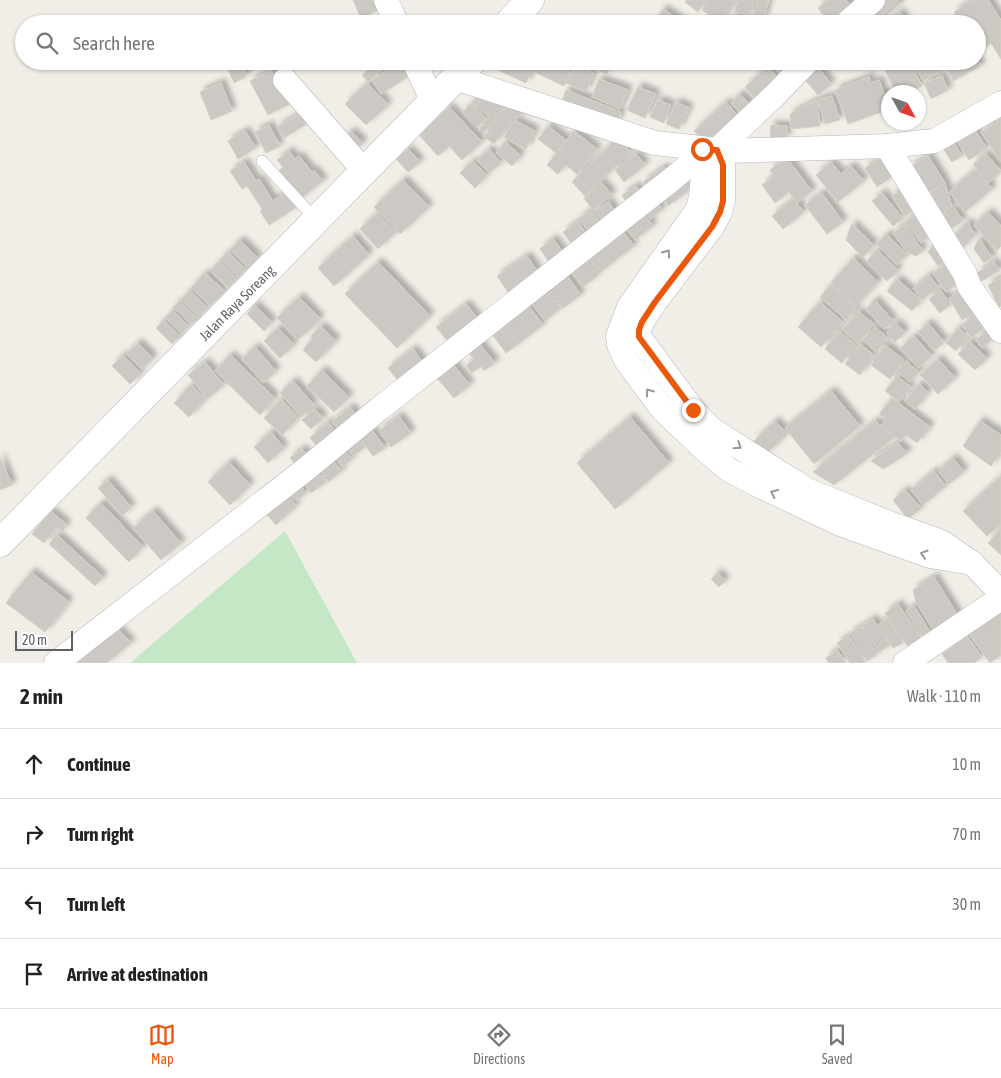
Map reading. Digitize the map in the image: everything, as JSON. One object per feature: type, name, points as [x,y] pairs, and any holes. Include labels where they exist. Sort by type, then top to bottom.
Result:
[{"type":"main road","points":[[516,15],[530,0]]},
{"type":"main road","name":"Jalan Raya Soreang","points":[[0,543],[464,70]]},
{"type":"street","points":[[386,0],[393,15]]},
{"type":"street","points":[[856,15],[873,0]]},
{"type":"street","points":[[418,70],[433,102]]},
{"type":"street","points":[[464,70],[655,143],[728,151],[887,146],[934,140],[1001,103]]},
{"type":"street","points":[[56,663],[306,469],[379,409],[671,180],[774,96],[799,70]]},
{"type":"street","points":[[285,80],[365,172]]},
{"type":"street","points":[[887,146],[965,274],[969,286],[1001,331]]},
{"type":"street","points":[[709,149],[723,165],[723,201],[720,212],[712,227],[642,322],[638,334],[639,337],[693,410],[708,439],[806,490],[942,542],[972,562],[1001,593]]},
{"type":"street","points":[[919,660],[1001,598]]},
{"type":"lane","points":[[262,161],[317,221]]},
{"type":"green space","points":[[285,531],[357,663],[130,663]]},
{"type":"building","points":[[353,0],[377,0],[381,9],[368,15],[360,15]]},
{"type":"building","points":[[687,0],[706,0],[698,12],[685,2]]},
{"type":"building","points":[[709,0],[735,1],[725,15],[709,15],[702,10]]},
{"type":"building","points":[[738,0],[754,0],[750,15],[735,12]]},
{"type":"building","points":[[757,0],[769,0],[764,15],[753,15]]},
{"type":"building","points":[[828,0],[846,0],[853,8],[844,15],[823,15],[818,8]]},
{"type":"building","points":[[881,0],[897,0],[900,4],[887,15],[869,15]]},
{"type":"building","points":[[973,0],[988,0],[1001,20],[1001,59],[991,43],[986,46],[986,15],[956,15],[954,12]]},
{"type":"building","points":[[663,9],[672,15],[659,15]]},
{"type":"building","points":[[228,70],[244,70],[247,76],[234,83]]},
{"type":"building","points":[[271,70],[290,104],[268,115],[250,81]]},
{"type":"building","points":[[368,70],[382,70],[368,82],[362,75]]},
{"type":"building","points":[[388,70],[405,70],[409,76],[381,94],[372,80]]},
{"type":"building","points":[[498,70],[568,70],[570,72],[564,86],[532,71],[526,83]]},
{"type":"building","points":[[572,70],[587,70],[594,73],[586,91],[566,83]]},
{"type":"building","points":[[596,70],[608,70],[607,74]]},
{"type":"building","points":[[765,70],[771,70],[782,83],[759,103],[745,87]]},
{"type":"building","points":[[777,70],[790,70],[786,80]]},
{"type":"building","points":[[807,70],[820,70],[831,84],[818,95],[801,75]]},
{"type":"building","points":[[885,70],[914,70],[922,85],[892,85]]},
{"type":"building","points":[[917,70],[943,70],[923,81]]},
{"type":"building","points":[[948,70],[974,70],[953,81]]},
{"type":"building","points":[[942,76],[948,90],[931,99],[924,83]]},
{"type":"building","points":[[869,77],[871,83],[879,80],[881,86],[881,112],[848,124],[835,90]]},
{"type":"building","points":[[599,79],[628,90],[620,109],[592,97]]},
{"type":"building","points":[[221,83],[232,111],[211,120],[200,92]]},
{"type":"building","points":[[367,83],[388,105],[366,125],[345,104]]},
{"type":"building","points":[[638,87],[656,94],[645,118],[627,110]]},
{"type":"building","points":[[566,90],[621,112],[617,123],[562,101]]},
{"type":"building","points":[[740,94],[754,109],[744,118],[731,103]]},
{"type":"building","points":[[478,95],[486,101],[491,95],[507,104],[483,134],[479,130],[489,117],[472,103]]},
{"type":"building","points":[[832,96],[840,120],[825,124],[818,100]]},
{"type":"building","points":[[658,100],[671,105],[664,123],[650,117]]},
{"type":"building","points":[[817,100],[820,126],[791,129],[790,114]]},
{"type":"building","points":[[511,102],[523,111],[517,119],[514,117],[494,144],[484,137]]},
{"type":"building","points":[[676,102],[689,108],[679,129],[666,124]]},
{"type":"building","points":[[726,102],[739,117],[707,145],[694,131]]},
{"type":"building","points":[[471,104],[486,118],[477,128],[462,113]]},
{"type":"building","points":[[449,107],[482,142],[462,160],[449,146],[438,156],[419,135]]},
{"type":"building","points":[[298,115],[305,125],[284,138],[277,127]]},
{"type":"building","points":[[1001,118],[1001,162],[981,132]]},
{"type":"building","points":[[514,120],[535,131],[526,149],[504,137]]},
{"type":"building","points":[[269,125],[280,146],[266,153],[255,132]]},
{"type":"building","points":[[771,125],[787,126],[786,139],[770,137]]},
{"type":"building","points":[[971,125],[987,148],[969,160],[954,137]]},
{"type":"building","points":[[548,126],[566,140],[556,153],[538,139]]},
{"type":"building","points":[[245,131],[256,148],[238,159],[228,141]]},
{"type":"building","points":[[351,131],[363,143],[354,151],[343,140]]},
{"type":"building","points":[[574,131],[597,149],[577,174],[566,165],[558,174],[547,165]]},
{"type":"building","points":[[951,138],[962,156],[952,162],[940,144]]},
{"type":"building","points":[[616,139],[630,146],[627,148],[630,152],[585,196],[572,182]]},
{"type":"building","points":[[505,142],[521,156],[512,166],[496,153]]},
{"type":"building","points":[[408,149],[420,162],[408,172],[396,159]]},
{"type":"building","points":[[489,149],[501,163],[489,173],[477,160]]},
{"type":"building","points":[[289,151],[295,159],[299,156],[312,172],[314,170],[323,181],[299,200],[296,192],[279,171],[283,167],[277,160]]},
{"type":"building","points":[[636,154],[645,165],[624,182],[615,170]]},
{"type":"building","points":[[886,154],[899,172],[877,187],[865,168]]},
{"type":"building","points":[[986,154],[1001,171],[988,183],[973,164]]},
{"type":"building","points":[[928,156],[945,183],[927,194],[910,167]]},
{"type":"building","points":[[786,157],[812,191],[797,203],[789,192],[775,203],[762,185],[774,176],[770,170]]},
{"type":"building","points":[[473,161],[487,175],[475,188],[460,173]]},
{"type":"building","points":[[244,162],[256,181],[259,179],[273,201],[288,191],[298,206],[269,225],[260,211],[262,209],[247,186],[242,189],[230,171]]},
{"type":"building","points":[[831,162],[841,174],[851,166],[864,181],[838,202],[816,175]]},
{"type":"building","points":[[664,167],[672,177],[651,193],[643,182]]},
{"type":"building","points":[[976,169],[992,189],[965,212],[949,192]]},
{"type":"building","points":[[688,173],[696,185],[668,206],[660,194]]},
{"type":"building","points":[[403,180],[429,207],[400,234],[374,207]]},
{"type":"building","points":[[602,183],[612,195],[593,210],[584,198]]},
{"type":"building","points":[[945,183],[952,207],[939,217],[925,198]]},
{"type":"building","points":[[636,186],[645,199],[631,209],[622,195]]},
{"type":"building","points":[[904,189],[917,209],[904,216],[892,196]]},
{"type":"building","points":[[822,193],[843,222],[827,234],[805,205]]},
{"type":"building","points":[[882,193],[903,218],[893,226],[872,201]]},
{"type":"building","points":[[793,199],[804,212],[783,229],[772,216]]},
{"type":"building","points":[[655,200],[662,210],[650,219],[643,209]]},
{"type":"building","points":[[609,202],[619,219],[605,227],[595,210]]},
{"type":"building","points":[[640,209],[653,226],[635,240],[622,224]]},
{"type":"building","points":[[955,209],[963,221],[943,233],[936,221]]},
{"type":"building","points":[[592,210],[605,230],[592,238],[579,218]]},
{"type":"building","points":[[920,210],[936,232],[921,243],[905,222]]},
{"type":"building","points":[[988,212],[1001,226],[1001,246],[997,250],[974,225]]},
{"type":"building","points":[[377,213],[396,232],[378,249],[360,229]]},
{"type":"building","points":[[578,221],[590,240],[576,250],[563,232]]},
{"type":"building","points":[[968,222],[975,235],[959,251],[949,241]]},
{"type":"building","points":[[852,224],[874,245],[863,257],[846,240]]},
{"type":"building","points":[[905,225],[923,251],[916,256],[906,251],[893,233]]},
{"type":"building","points":[[622,230],[634,246],[599,273],[587,257]]},
{"type":"building","points":[[887,234],[907,255],[896,265],[877,244]]},
{"type":"building","points":[[353,236],[369,255],[334,286],[318,268]]},
{"type":"building","points":[[979,238],[992,258],[984,263],[974,249]]},
{"type":"building","points":[[553,239],[568,259],[554,269],[540,249]]},
{"type":"building","points":[[937,239],[949,258],[938,266],[928,252]]},
{"type":"building","points":[[240,240],[258,258],[248,268],[230,250]]},
{"type":"building","points":[[877,250],[898,270],[887,281],[867,261]]},
{"type":"building","points":[[228,252],[246,269],[238,278],[220,260]]},
{"type":"building","points":[[527,256],[540,275],[510,295],[497,276]]},
{"type":"building","points":[[585,258],[598,275],[583,287],[570,270]]},
{"type":"building","points":[[853,258],[878,282],[856,306],[831,283]]},
{"type":"building","points":[[219,262],[237,279],[228,288],[210,271]]},
{"type":"building","points":[[378,262],[430,316],[397,348],[345,294]]},
{"type":"building","points":[[994,262],[1000,270],[982,281],[977,273]]},
{"type":"building","points":[[948,263],[961,282],[946,292],[933,273]]},
{"type":"building","points":[[205,273],[225,291],[210,306],[191,288]]},
{"type":"building","points":[[566,274],[581,295],[563,308],[548,288]]},
{"type":"building","points":[[929,275],[938,287],[922,300],[913,288]]},
{"type":"building","points":[[1001,278],[1001,306],[999,307],[988,285]]},
{"type":"building","points":[[897,279],[921,300],[912,311],[887,291]]},
{"type":"building","points":[[831,285],[856,308],[846,320],[820,297]]},
{"type":"building","points":[[966,288],[979,309],[962,320],[949,298]]},
{"type":"building","points":[[546,289],[561,308],[545,321],[530,301]]},
{"type":"building","points":[[190,290],[207,308],[198,317],[181,300]]},
{"type":"building","points":[[940,290],[951,304],[940,313],[929,299]]},
{"type":"building","points":[[299,297],[320,319],[298,340],[277,318]]},
{"type":"building","points":[[875,300],[893,321],[884,329],[866,309]]},
{"type":"building","points":[[180,301],[198,319],[191,325],[173,307]]},
{"type":"building","points":[[820,302],[843,322],[821,347],[798,327]]},
{"type":"building","points":[[466,304],[478,319],[448,342],[436,327]]},
{"type":"building","points":[[255,305],[272,322],[264,331],[247,314]]},
{"type":"building","points":[[528,305],[543,325],[506,353],[491,333]]},
{"type":"building","points":[[173,310],[189,326],[181,334],[165,318]]},
{"type":"building","points":[[858,311],[874,324],[858,344],[842,330]]},
{"type":"building","points":[[974,316],[983,329],[971,338],[962,325]]},
{"type":"building","points":[[164,320],[180,336],[172,344],[156,328]]},
{"type":"building","points":[[896,323],[905,332],[895,342],[886,333]]},
{"type":"building","points":[[928,323],[944,342],[934,351],[918,332]]},
{"type":"building","points":[[321,326],[336,341],[316,362],[303,350],[313,338],[311,336]]},
{"type":"building","points":[[875,327],[888,338],[876,352],[863,340]]},
{"type":"building","points":[[278,328],[294,345],[280,358],[264,341]]},
{"type":"building","points":[[958,328],[968,335],[956,351],[946,343]]},
{"type":"building","points":[[989,330],[995,337],[982,348],[976,340]]},
{"type":"building","points":[[839,331],[856,345],[842,363],[825,349]]},
{"type":"building","points":[[914,336],[932,356],[918,368],[900,348]]},
{"type":"building","points":[[970,341],[987,358],[975,370],[958,354]]},
{"type":"building","points":[[478,342],[495,363],[484,371],[481,366],[472,373],[466,366],[474,359],[467,351]]},
{"type":"building","points":[[138,343],[153,358],[142,369],[126,354]]},
{"type":"building","points":[[860,344],[874,355],[860,375],[845,364]]},
{"type":"building","points":[[885,345],[904,360],[890,379],[871,365]]},
{"type":"building","points":[[255,347],[276,371],[263,383],[242,359]]},
{"type":"building","points":[[413,349],[424,364],[399,382],[388,368]]},
{"type":"building","points":[[123,355],[141,373],[130,384],[112,366]]},
{"type":"building","points":[[230,355],[275,398],[260,415],[215,371]]},
{"type":"building","points":[[938,359],[955,378],[938,394],[920,375]]},
{"type":"building","points":[[906,361],[919,372],[910,382],[897,371]]},
{"type":"building","points":[[205,362],[224,385],[207,399],[188,375]]},
{"type":"building","points":[[452,363],[470,385],[454,398],[436,377]]},
{"type":"building","points":[[322,370],[349,397],[334,412],[307,386]]},
{"type":"building","points":[[897,376],[911,387],[899,402],[885,391]]},
{"type":"building","points":[[293,381],[314,405],[301,417],[280,393]]},
{"type":"building","points":[[919,384],[928,392],[915,409],[905,401]]},
{"type":"building","points":[[191,385],[206,399],[189,417],[174,403]]},
{"type":"building","points":[[831,391],[860,426],[814,464],[785,428]]},
{"type":"building","points":[[892,398],[930,427],[917,443],[906,435],[901,441],[881,426],[886,419],[879,414]]},
{"type":"building","points":[[281,400],[299,417],[282,435],[264,418]]},
{"type":"building","points":[[350,407],[359,418],[342,433],[332,422]]},
{"type":"building","points":[[315,409],[323,418],[311,429],[302,420]]},
{"type":"building","points":[[399,416],[411,433],[391,447],[379,431]]},
{"type":"building","points":[[630,417],[669,463],[615,509],[577,463]]},
{"type":"building","points":[[775,421],[787,434],[766,454],[754,441]]},
{"type":"building","points":[[875,421],[895,437],[834,485],[813,472]]},
{"type":"building","points":[[980,421],[1001,435],[1001,452],[991,466],[963,446]]},
{"type":"building","points":[[328,422],[337,433],[319,449],[310,438]]},
{"type":"building","points":[[372,430],[385,448],[373,456],[360,439]]},
{"type":"building","points":[[271,432],[284,448],[268,463],[254,447]]},
{"type":"building","points":[[355,435],[365,447],[353,456],[343,445]]},
{"type":"building","points":[[897,443],[908,453],[883,469],[871,461]]},
{"type":"building","points":[[343,448],[352,459],[342,467],[333,455]]},
{"type":"building","points":[[302,449],[310,459],[299,468],[290,458]]},
{"type":"building","points":[[0,457],[12,485],[0,490]]},
{"type":"building","points":[[330,457],[342,471],[328,482],[317,467]]},
{"type":"building","points":[[953,458],[964,472],[949,484],[938,471]]},
{"type":"building","points":[[229,462],[250,485],[230,505],[208,482]]},
{"type":"building","points":[[316,469],[326,482],[311,493],[301,480]]},
{"type":"building","points":[[934,471],[946,486],[923,505],[911,490]]},
{"type":"building","points":[[1001,476],[1001,524],[987,536],[963,511]]},
{"type":"building","points":[[108,480],[131,507],[122,516],[98,488]]},
{"type":"building","points":[[298,482],[306,493],[296,501],[287,490]]},
{"type":"building","points":[[285,490],[296,506],[276,525],[262,509]]},
{"type":"building","points":[[905,490],[921,508],[908,519],[893,500]]},
{"type":"building","points":[[101,503],[143,547],[129,562],[86,518]]},
{"type":"building","points":[[50,511],[66,524],[63,532],[57,527],[44,543],[32,534]]},
{"type":"building","points":[[153,511],[181,543],[161,560],[133,528]]},
{"type":"building","points":[[1001,529],[1001,555],[988,543]]},
{"type":"building","points":[[57,535],[103,577],[95,586],[49,544]]},
{"type":"building","points":[[31,572],[69,602],[45,632],[6,603]]},
{"type":"building","points":[[718,573],[725,581],[719,587],[711,579]]},
{"type":"building","points":[[934,577],[960,619],[936,634],[916,602],[913,590]]},
{"type":"building","points":[[898,604],[922,639],[909,648],[885,613]]},
{"type":"building","points":[[914,606],[931,634],[924,639],[906,611]]},
{"type":"building","points":[[1001,612],[1001,655],[990,663],[965,629]]},
{"type":"building","points":[[887,618],[903,643],[893,648],[879,624]]},
{"type":"building","points":[[873,619],[890,645],[879,652],[862,626]]},
{"type":"building","points":[[861,627],[877,654],[867,661],[850,633]]},
{"type":"building","points":[[118,629],[131,643],[107,663],[77,663]]},
{"type":"building","points":[[849,636],[866,663],[850,663],[837,643]]},
{"type":"building","points":[[967,636],[982,657],[974,663],[948,663],[942,654]]},
{"type":"building","points":[[837,650],[846,663],[829,663],[826,658]]},
{"type":"route","points":[[693,410],[638,334],[642,322],[655,302],[712,227],[720,212],[723,201],[723,165],[717,150],[702,149]]}]
